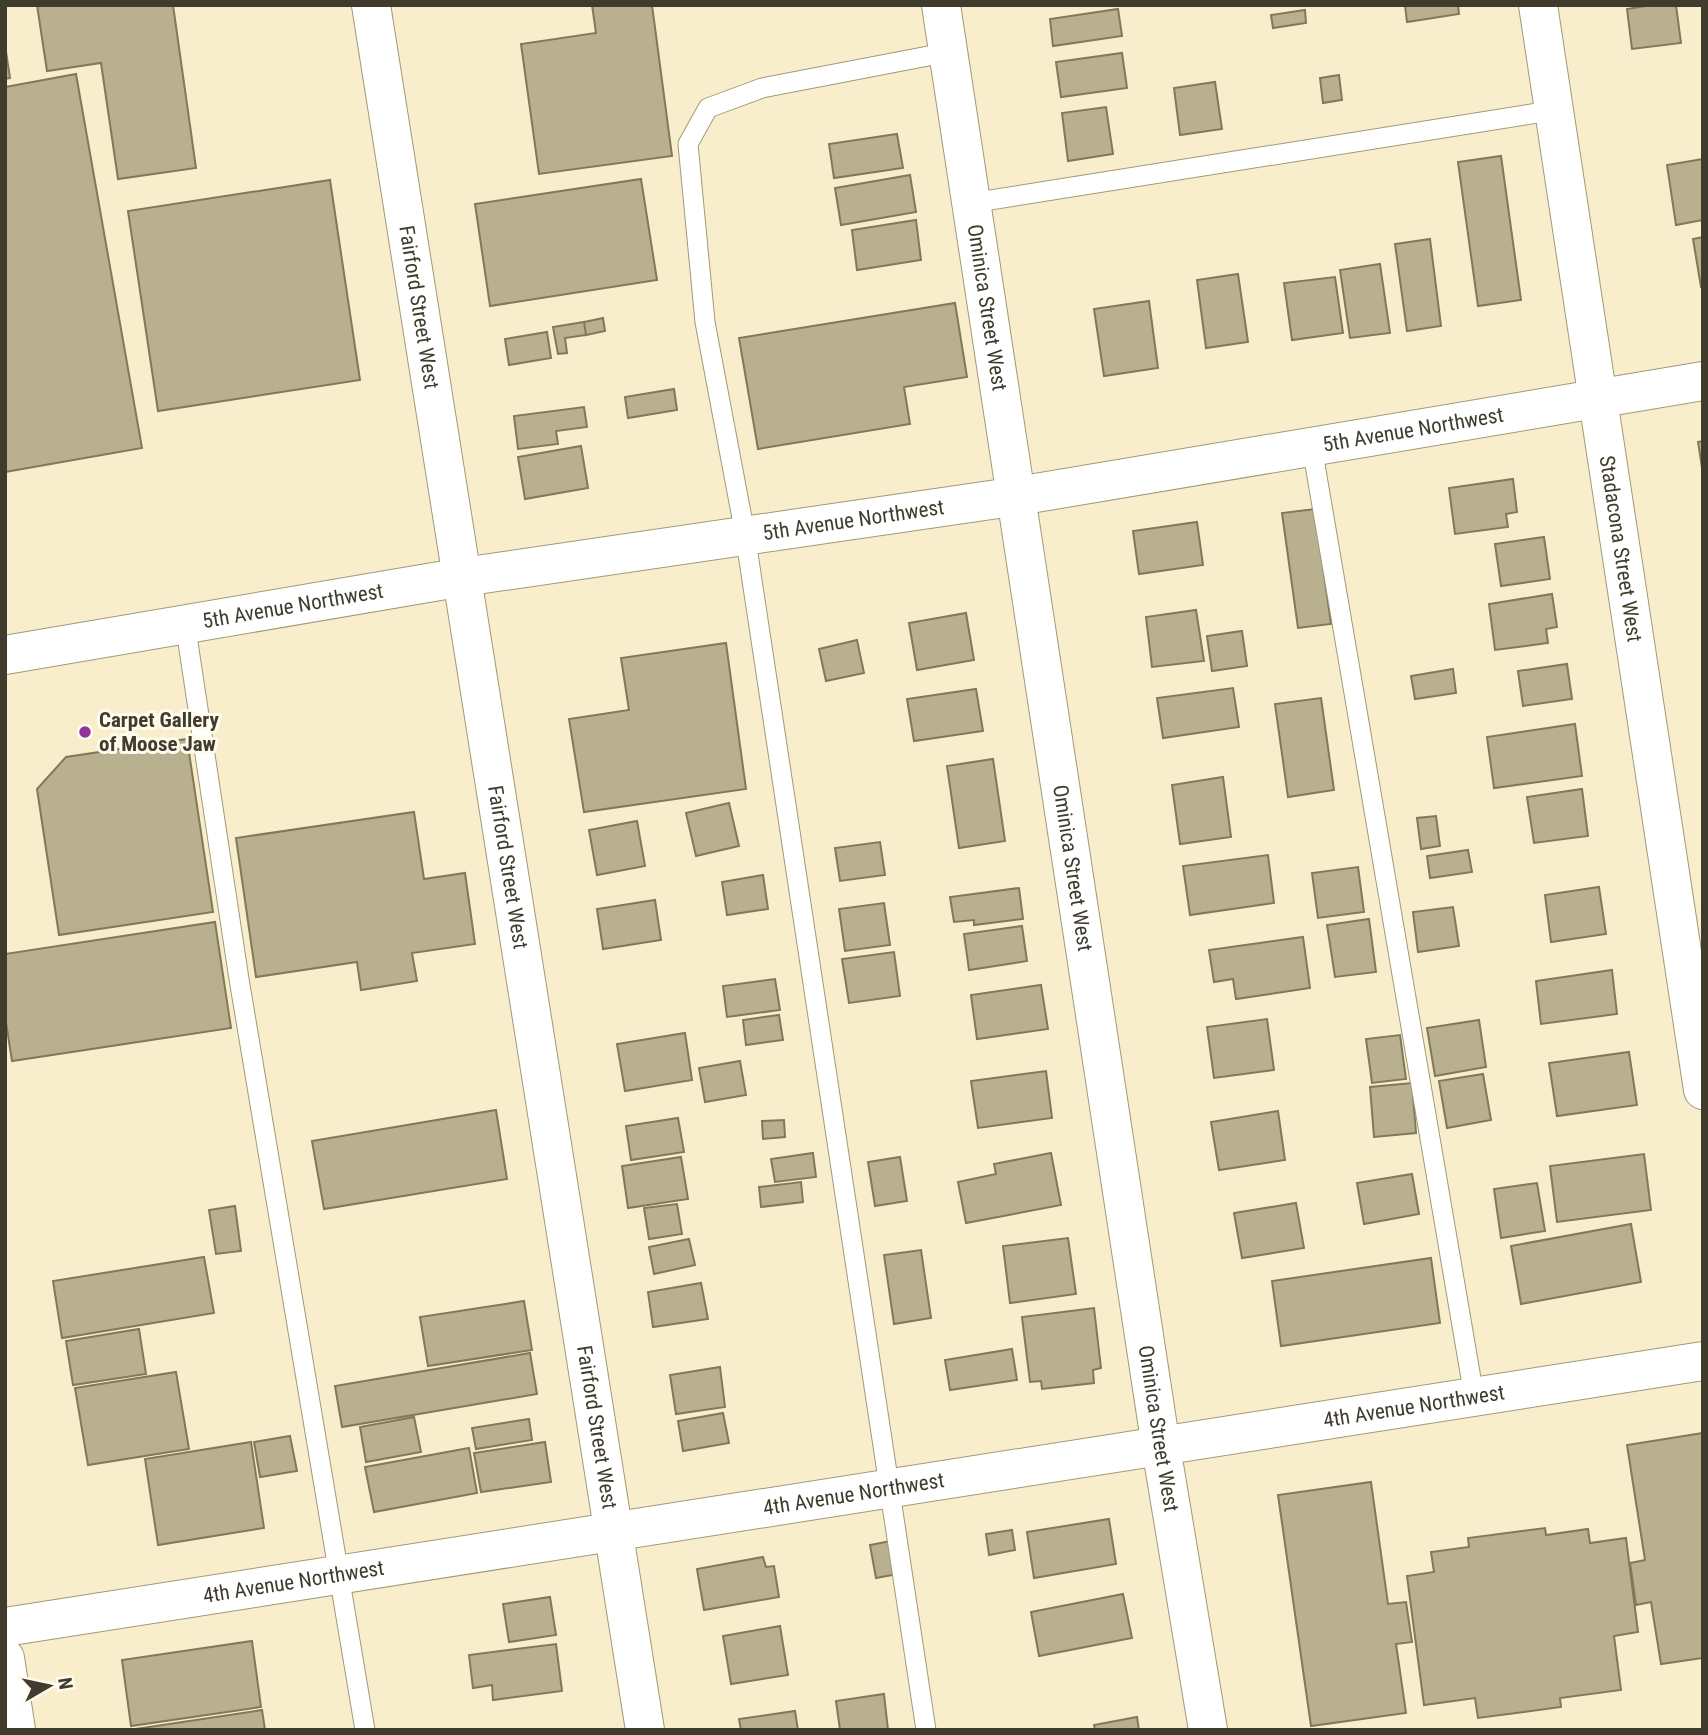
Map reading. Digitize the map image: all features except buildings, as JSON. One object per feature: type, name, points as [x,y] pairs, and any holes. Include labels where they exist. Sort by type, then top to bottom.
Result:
[{"type":"street","name":"Fairford Street West","points":[[371,5],[645,1730]]},
{"type":"street","name":"Ominica Street West","points":[[942,5],[1161,1447],[1208,1730]]},
{"type":"street","name":"Stadacona Street West","points":[[1538,5],[1557,110],[1596,397],[1703,1090]]},
{"type":"street","name":"5th Avenue Northwest","points":[[5,655],[463,576],[1018,496],[1703,381]]},
{"type":"street","name":"4th Avenue Northwest","points":[[5,1627],[341,1573],[613,1534],[1703,1361]]},
{"type":"street","points":[[5,1658],[16,1730]]},
{"type":"lane","points":[[926,1730],[745,534],[705,322],[688,144],[708,108],[762,88],[949,52]]},
{"type":"lane","points":[[971,203],[1557,110]]},
{"type":"lane","points":[[1312,447],[1474,1396]]},
{"type":"lane","points":[[185,624],[239,979],[341,1573],[365,1730]]},
{"type":"place","name":"Carpet Gallery of Moose Jaw","points":[[85,732]]}]
